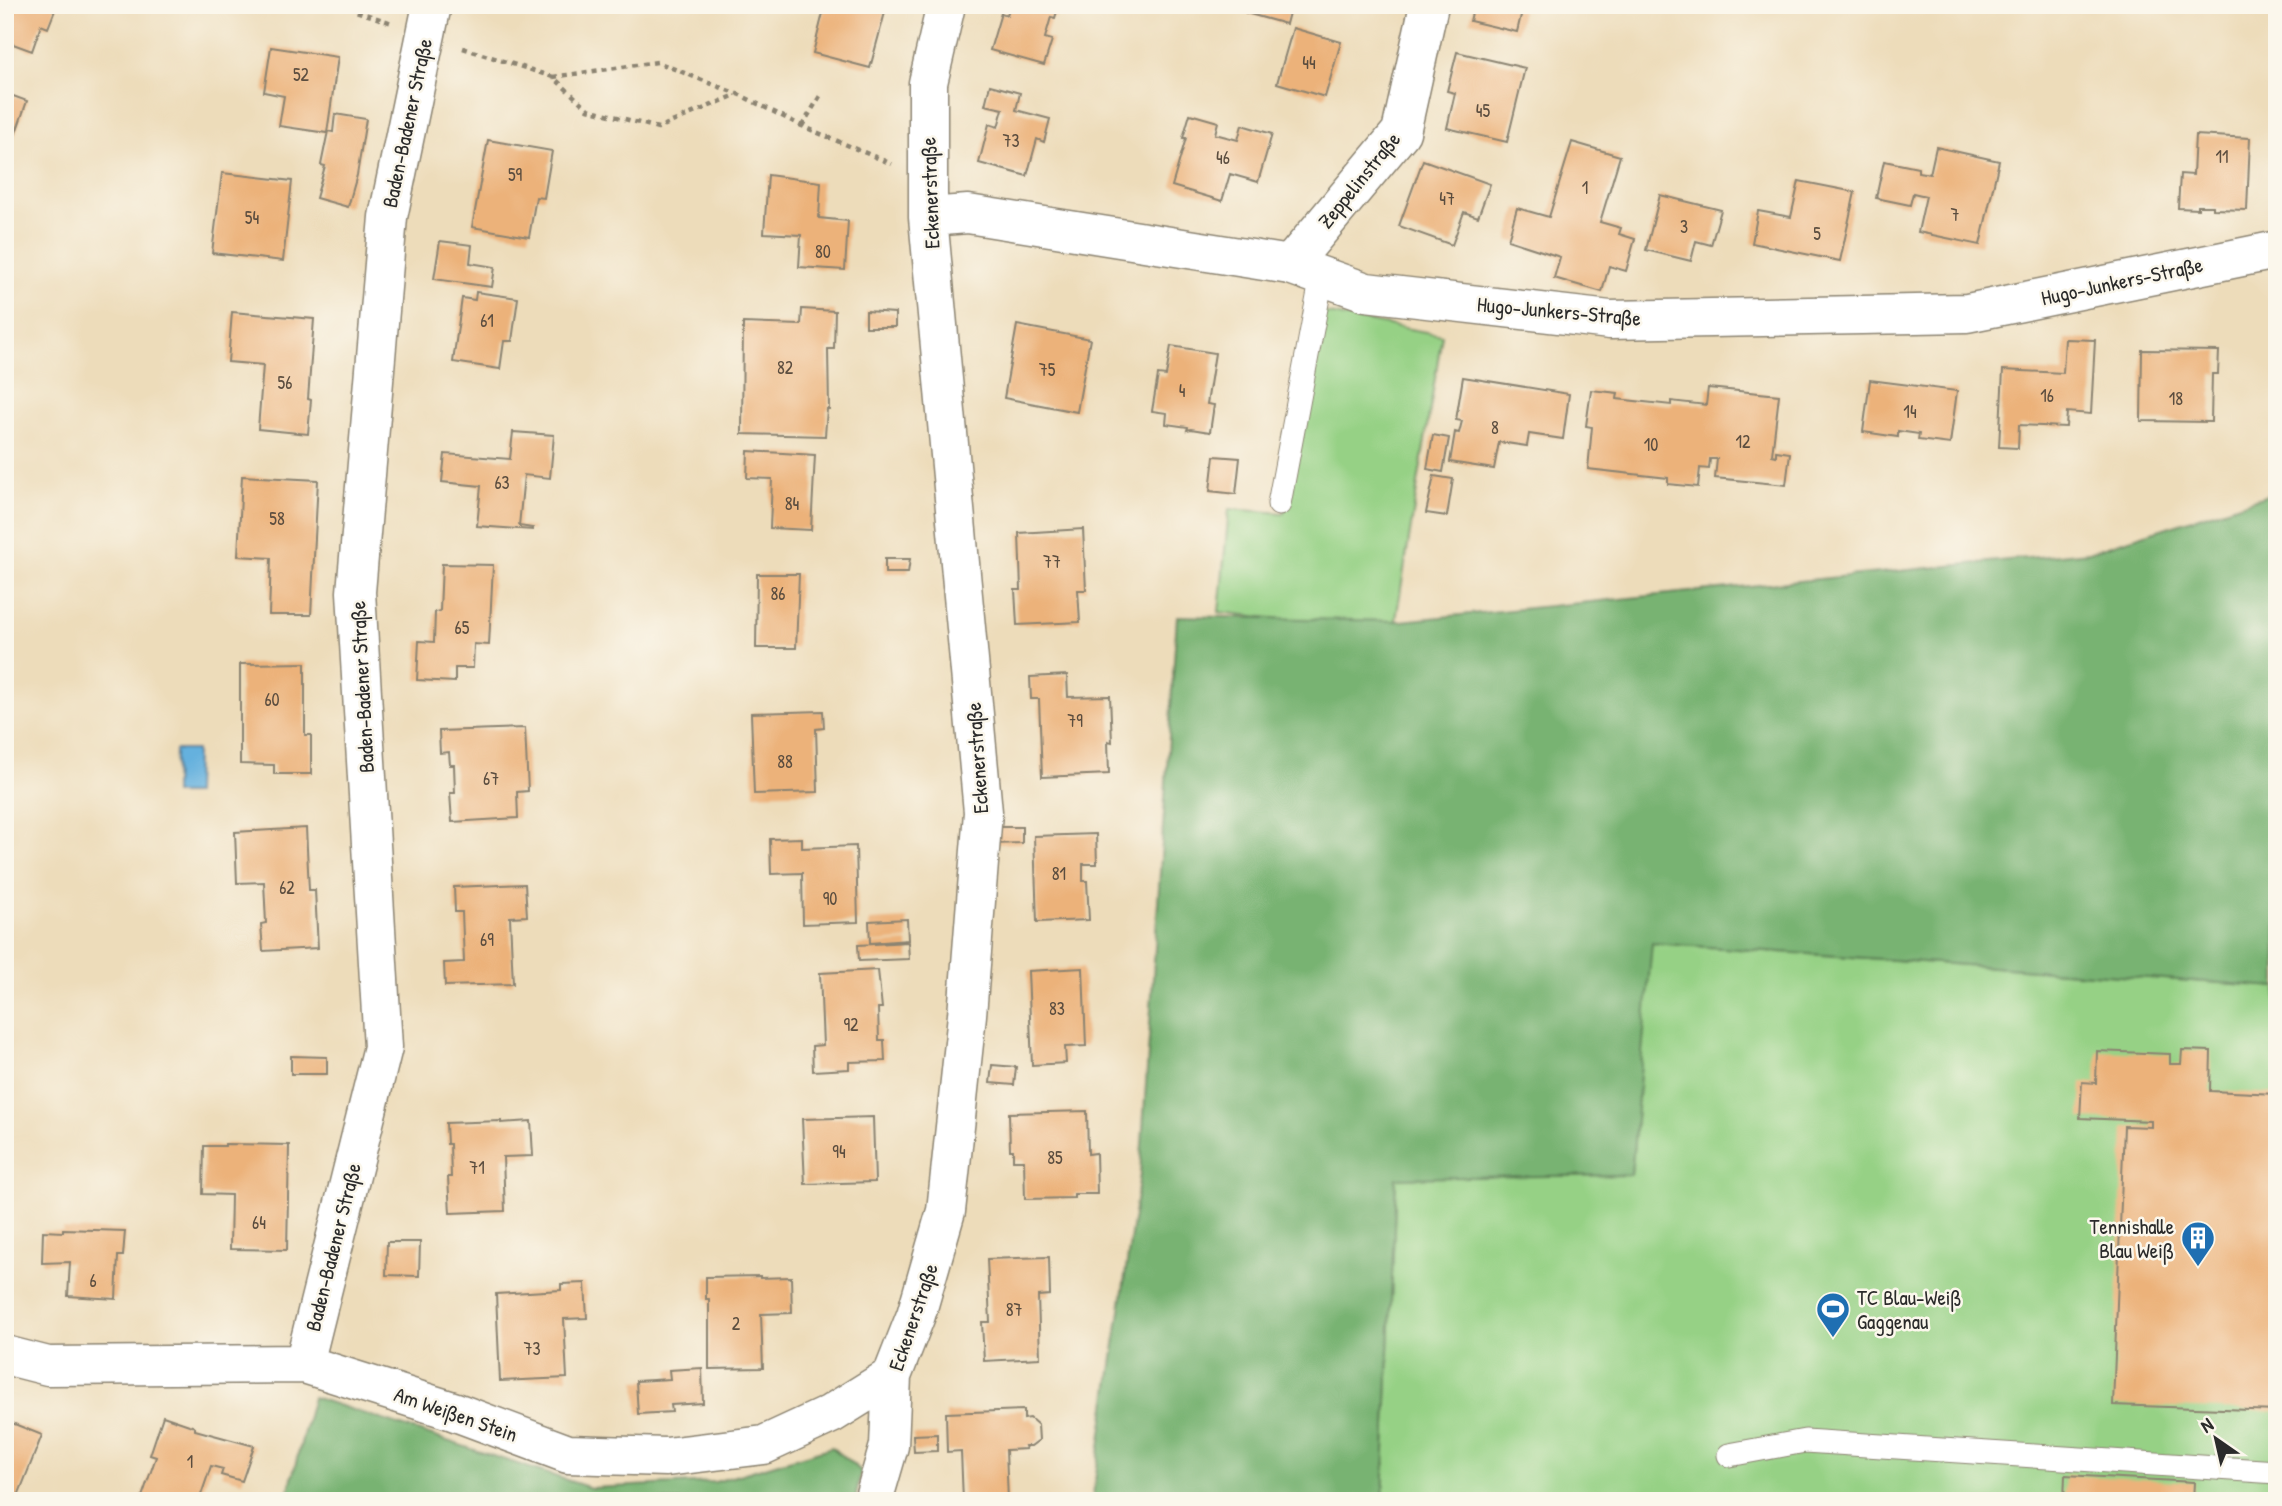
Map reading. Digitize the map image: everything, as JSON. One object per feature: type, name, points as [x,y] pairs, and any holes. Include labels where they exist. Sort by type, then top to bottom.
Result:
[{"type":"street","name":"Eckenerstraße","points":[[873,1501],[889,1446],[891,1376],[916,1315],[946,1211],[967,1015],[983,812],[928,217],[928,83],[946,5]]},
{"type":"street","name":"Zeppelinstraße","points":[[1306,271],[1401,132],[1429,5]]},
{"type":"street","name":"Baden-Badener Straße","points":[[304,1364],[383,1047],[356,592],[388,217],[429,20]]},
{"type":"street","name":"Hugo-Junkers-Straße","points":[[928,217],[968,214],[1306,271],[1366,292],[1610,320],[1968,313],[2277,250]]},
{"type":"street","name":"Am Weißen Stein","points":[[5,1355],[48,1366],[304,1364],[453,1411],[568,1454],[666,1457],[764,1445],[831,1414],[891,1376]]},
{"type":"lane","points":[[1279,504],[1306,271]]},
{"type":"lane","points":[[1729,1455],[1805,1441],[2277,1472]]},
{"type":"path","points":[[349,5],[356,11],[429,20],[553,77],[588,109],[658,128],[738,94]]},
{"type":"path","points":[[553,77],[657,62],[738,94],[802,126],[899,167],[927,163]]},
{"type":"path","points":[[802,126],[820,96]]},
{"type":"green space","points":[[1313,311],[1442,335],[1394,632],[1219,612],[1229,509],[1284,513]]},
{"type":"green space","points":[[2277,492],[2277,987],[1652,943],[1631,1175],[1396,1178],[1383,1501],[1092,1501],[1140,1174],[1177,616],[1401,621],[2089,552]]},
{"type":"green space","name":"TC Blau-Weiß Gaggenau","points":[[1651,943],[2277,987],[2277,1501],[1383,1501],[1396,1177],[1631,1175]]},
{"type":"green space","points":[[313,1397],[591,1488],[715,1482],[832,1447],[861,1471],[855,1501],[286,1501]]},
{"type":"water","points":[[175,750],[196,750],[195,794],[174,794]]},
{"type":"building","points":[[5,5],[57,5],[48,28],[41,25],[32,51],[5,41]]},
{"type":"building","points":[[825,5],[887,5],[870,68],[813,53]]},
{"type":"building","points":[[1010,5],[1059,5],[1055,18],[1051,17],[1045,38],[1052,40],[1044,65],[990,50],[1001,13],[1007,15]]},
{"type":"building","points":[[1248,5],[1291,5],[1286,24],[1246,13]]},
{"type":"building","points":[[1474,5],[1498,5],[1522,11],[1517,32],[1470,21]]},
{"type":"building","points":[[1293,28],[1341,42],[1325,97],[1277,83]]},
{"type":"building","points":[[271,47],[338,57],[327,133],[279,126],[284,96],[264,92]]},
{"type":"building","points":[[1457,52],[1525,68],[1507,142],[1447,128],[1455,93],[1447,91]]},
{"type":"building","points":[[990,85],[1020,93],[1016,110],[1050,119],[1044,142],[1037,139],[1027,176],[979,163],[989,124],[998,127],[1003,109],[985,105]]},
{"type":"building","points":[[5,93],[27,101],[6,161],[5,161]]},
{"type":"building","points":[[335,114],[366,119],[357,175],[348,207],[316,198],[325,166],[321,165],[328,131],[333,132]]},
{"type":"building","points":[[1190,114],[1218,122],[1215,134],[1238,140],[1242,125],[1272,134],[1258,182],[1230,174],[1222,201],[1172,186]]},
{"type":"building","points":[[2195,135],[2250,138],[2247,210],[2213,209],[2213,206],[2198,206],[2198,209],[2178,208],[2180,174],[2193,175]]},
{"type":"building","points":[[488,140],[552,151],[544,198],[536,197],[529,237],[472,227]]},
{"type":"building","points":[[1572,142],[1620,156],[1600,222],[1621,228],[1619,234],[1635,239],[1626,271],[1609,266],[1602,292],[1554,278],[1560,257],[1508,240],[1517,208],[1549,217]]},
{"type":"building","points":[[1936,147],[1999,161],[1980,245],[1918,232],[1926,196],[1913,193],[1910,205],[1876,198],[1884,161],[1918,168],[1918,172],[1930,174]]},
{"type":"building","points":[[1423,160],[1490,184],[1478,217],[1464,212],[1452,245],[1399,226]]},
{"type":"building","points":[[222,173],[292,181],[283,261],[212,253]]},
{"type":"building","points":[[768,175],[821,182],[819,218],[848,221],[845,270],[799,267],[801,235],[764,233]]},
{"type":"building","points":[[1799,181],[1855,192],[1840,261],[1752,243],[1758,211],[1791,217]]},
{"type":"building","points":[[1660,195],[1721,210],[1711,245],[1696,241],[1691,261],[1646,250]]},
{"type":"building","points":[[440,241],[472,245],[470,263],[495,267],[492,287],[434,279]]},
{"type":"building","points":[[476,292],[518,298],[512,341],[504,341],[500,369],[453,362],[462,298],[475,300]]},
{"type":"building","points":[[802,309],[835,311],[834,349],[828,349],[829,409],[825,436],[742,434],[743,323],[801,325]]},
{"type":"building","points":[[866,311],[895,313],[895,327],[866,327]]},
{"type":"building","points":[[232,312],[314,319],[308,434],[258,429],[263,365],[228,362]]},
{"type":"building","points":[[1017,325],[1090,339],[1077,412],[1004,398]]},
{"type":"building","points":[[2065,339],[2095,340],[2091,414],[2067,412],[2066,427],[2019,425],[2018,448],[1999,447],[2003,370],[2063,373]]},
{"type":"building","points":[[1171,346],[1215,353],[1207,404],[1214,405],[1210,432],[1187,430],[1188,427],[1166,424],[1167,413],[1152,411],[1158,375],[1166,376]]},
{"type":"building","points":[[2142,350],[2219,351],[2218,374],[2212,374],[2211,422],[2141,421]]},
{"type":"building","points":[[1463,377],[1569,394],[1563,439],[1529,434],[1527,446],[1499,442],[1494,469],[1450,462],[1455,432],[1459,433],[1462,421],[1456,420]]},
{"type":"building","points":[[1870,380],[1957,391],[1950,444],[1918,440],[1919,434],[1898,431],[1898,437],[1863,432]]},
{"type":"building","points":[[1708,388],[1779,395],[1772,455],[1776,456],[1776,451],[1790,453],[1786,485],[1715,478],[1717,459],[1710,459],[1709,469],[1700,468],[1698,487],[1668,484],[1668,478],[1588,469],[1592,427],[1586,426],[1591,390],[1618,393],[1617,399],[1671,405],[1671,401],[1706,405]]},
{"type":"building","points":[[513,432],[554,435],[550,478],[524,475],[519,526],[533,530],[477,526],[481,486],[442,482],[445,454],[510,459]]},
{"type":"building","points":[[1433,435],[1449,438],[1443,472],[1427,469]]},
{"type":"building","points":[[748,451],[815,455],[811,530],[770,528],[772,479],[747,478]]},
{"type":"building","points":[[1214,456],[1240,458],[1236,494],[1210,491]]},
{"type":"building","points":[[242,476],[318,480],[311,615],[269,615],[271,558],[238,556]]},
{"type":"building","points":[[1434,476],[1453,479],[1447,516],[1426,513]]},
{"type":"building","points":[[1083,529],[1086,590],[1078,590],[1080,622],[1017,625],[1015,590],[1021,590],[1019,533]]},
{"type":"building","points":[[885,559],[910,559],[908,573],[885,573]]},
{"type":"building","points":[[442,564],[493,565],[489,645],[474,644],[473,668],[455,668],[455,682],[417,680],[419,641],[434,642],[435,612],[440,611]]},
{"type":"building","points":[[757,574],[799,574],[796,648],[756,648]]},
{"type":"building","points":[[305,663],[305,735],[311,735],[311,774],[274,774],[274,765],[240,764],[240,664]]},
{"type":"building","points":[[1067,675],[1068,697],[1110,696],[1112,742],[1108,741],[1109,774],[1042,777],[1039,699],[1031,699],[1030,677]]},
{"type":"building","points":[[823,711],[824,728],[816,729],[818,792],[754,794],[751,713]]},
{"type":"building","points":[[525,728],[528,791],[517,792],[518,818],[452,822],[450,793],[455,793],[454,765],[450,765],[449,752],[440,753],[439,731]]},
{"type":"building","points":[[994,827],[1022,827],[1022,843],[994,844]]},
{"type":"building","points":[[306,828],[309,890],[315,890],[318,948],[263,951],[261,924],[266,923],[264,882],[237,883],[235,832]]},
{"type":"building","points":[[1096,834],[1097,864],[1083,864],[1083,881],[1087,881],[1089,920],[1037,922],[1034,836]]},
{"type":"building","points":[[802,838],[802,848],[856,846],[858,922],[803,924],[802,873],[771,874],[770,839]]},
{"type":"building","points":[[525,884],[527,916],[510,917],[513,984],[445,986],[444,963],[464,962],[462,912],[455,912],[454,887]]},
{"type":"building","points":[[907,919],[908,940],[870,943],[869,921]]},
{"type":"building","points":[[908,942],[909,959],[859,961],[858,945]]},
{"type":"building","points":[[1083,968],[1086,1046],[1065,1047],[1066,1063],[1032,1065],[1028,971]]},
{"type":"building","points":[[878,970],[882,1008],[878,1008],[879,1040],[884,1040],[885,1061],[849,1062],[849,1069],[813,1071],[812,1046],[823,1045],[820,973]]},
{"type":"building","name":"Tennishalle Blau Weiß","points":[[2182,1050],[2211,1051],[2210,1091],[2277,1094],[2277,1411],[2113,1405],[2124,1126],[2151,1127],[2151,1121],[2080,1118],[2082,1082],[2096,1083],[2097,1051],[2170,1054],[2170,1064],[2181,1064]]},
{"type":"building","points":[[291,1056],[327,1057],[327,1074],[291,1074]]},
{"type":"building","points":[[992,1065],[1016,1067],[1014,1085],[990,1083]]},
{"type":"building","points":[[1087,1111],[1088,1154],[1096,1153],[1097,1194],[1074,1194],[1074,1198],[1025,1199],[1024,1160],[1013,1160],[1013,1150],[1010,1150],[1009,1113]]},
{"type":"building","points":[[873,1117],[875,1182],[805,1184],[802,1119]]},
{"type":"building","points":[[531,1121],[533,1156],[503,1157],[505,1211],[450,1213],[450,1144],[447,1144],[446,1123]]},
{"type":"building","points":[[289,1145],[287,1250],[230,1249],[231,1195],[203,1194],[204,1146]]},
{"type":"building","points":[[63,1229],[125,1231],[123,1256],[118,1256],[116,1299],[68,1296],[70,1262],[42,1263],[43,1231],[63,1232]]},
{"type":"building","points":[[387,1242],[420,1242],[419,1276],[386,1275]]},
{"type":"building","points":[[1049,1257],[1050,1295],[1038,1296],[1040,1358],[984,1361],[982,1322],[990,1322],[987,1259]]},
{"type":"building","points":[[706,1277],[791,1277],[792,1313],[761,1314],[763,1368],[709,1369],[709,1299],[706,1299]]},
{"type":"building","points":[[585,1283],[587,1318],[564,1319],[567,1378],[500,1381],[496,1294],[561,1290],[561,1284]]},
{"type":"building","points":[[702,1368],[703,1403],[671,1405],[672,1412],[638,1414],[636,1381],[670,1379],[669,1370]]},
{"type":"building","points":[[1024,1410],[1024,1419],[1030,1418],[1038,1425],[1039,1440],[1031,1446],[1025,1446],[1026,1449],[1006,1450],[1008,1501],[963,1501],[961,1451],[947,1452],[946,1413]]},
{"type":"building","points":[[163,1416],[195,1427],[195,1430],[254,1446],[242,1481],[221,1475],[223,1469],[211,1466],[199,1501],[153,1501],[142,1497],[156,1457],[150,1455]]},
{"type":"building","points":[[12,1423],[42,1435],[16,1501],[5,1501],[5,1436]]},
{"type":"building","points":[[937,1434],[937,1451],[914,1452],[913,1435]]},
{"type":"building","points":[[2065,1475],[2194,1482],[2193,1501],[2064,1501]]},
{"type":"place","name":"Tennishalle Blau Weiß","points":[[2198,1268]]},
{"type":"place","name":"TC Blau-Weiß Gaggenau","points":[[1833,1339]]}]
